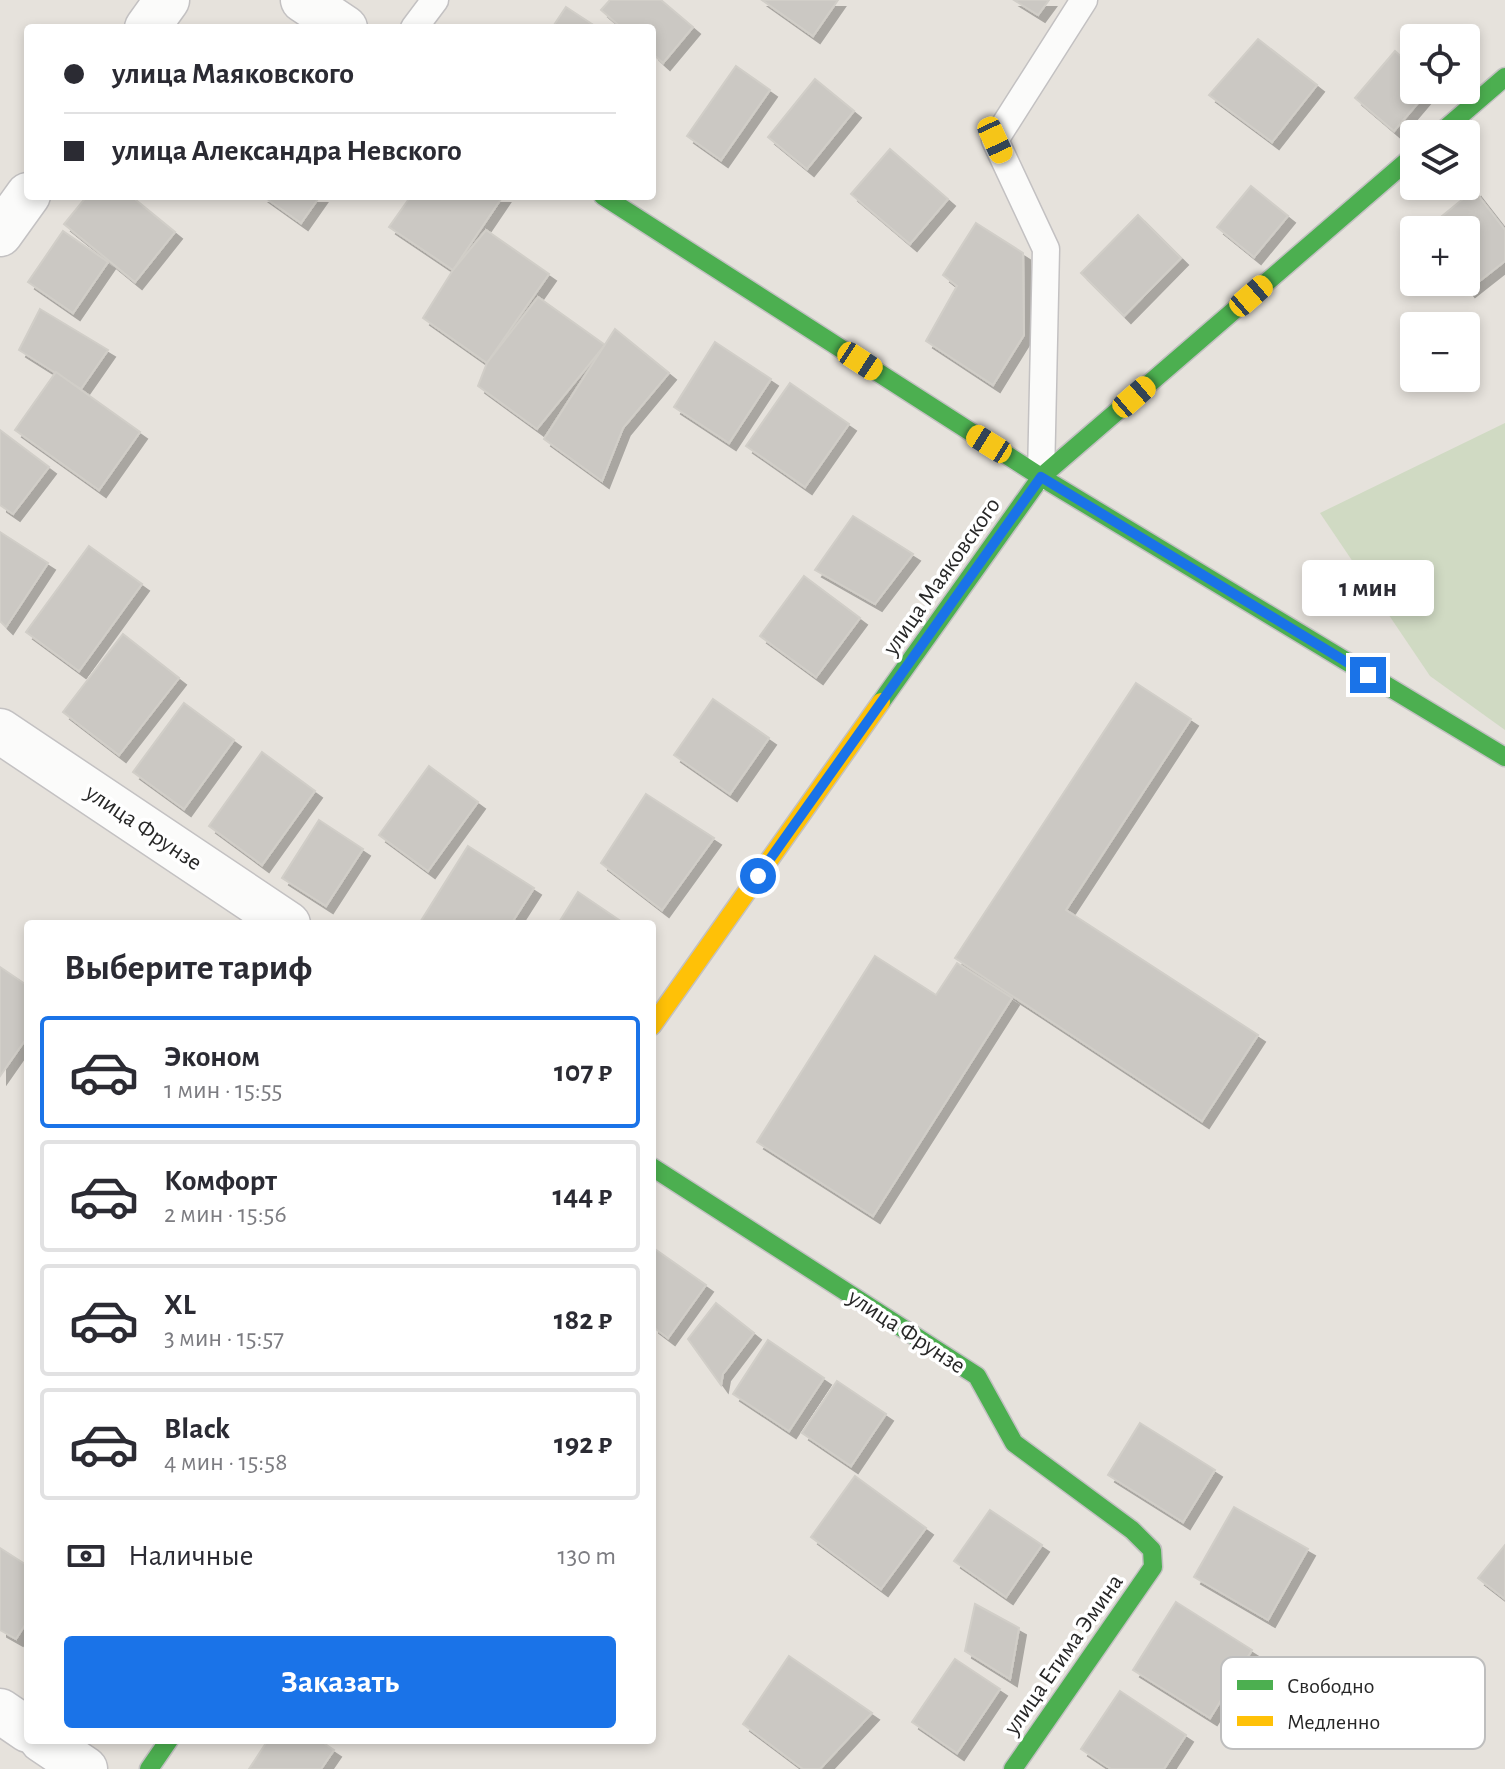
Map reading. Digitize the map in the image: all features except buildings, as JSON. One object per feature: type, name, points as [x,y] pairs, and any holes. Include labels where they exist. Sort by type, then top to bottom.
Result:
[{"type":"street","points":[[150,24],[167,0]]},
{"type":"street","points":[[303,0],[339,24]]},
{"type":"street","points":[[1455,120],[1505,77]]},
{"type":"street","name":"улица Маяковского","points":[[656,1020],[1041,477],[1400,167]]},
{"type":"street","points":[[0,234],[24,200]]},
{"type":"street","points":[[609,200],[1041,477],[1505,757]]},
{"type":"street","name":"улица Фрунзе","points":[[0,731],[282,920]]},
{"type":"street","name":"улица Фрунзе","points":[[656,1170],[977,1376],[1014,1443],[1132,1530],[1152,1550],[1153,1567]]},
{"type":"street","name":"улица Етима Эмина","points":[[1013,1769],[1153,1567]]},
{"type":"street","points":[[0,1711],[24,1727]]},
{"type":"street","points":[[48,1744],[85,1769]]},
{"type":"street","points":[[149,1769],[166,1744]]},
{"type":"lane","points":[[417,24],[435,0]]},
{"type":"lane","points":[[1041,477],[1046,249],[995,140],[1084,0]]},
{"type":"green space","points":[[1505,423],[1505,730],[1430,676],[1320,513]]},
{"type":"traffic: fast","points":[[1455,120],[1505,77]]},
{"type":"traffic: fast","points":[[881,702],[1041,477],[1400,167]]},
{"type":"traffic: fast","points":[[609,200],[1041,477],[1505,757]]},
{"type":"traffic: fast","points":[[656,1170],[977,1376],[1014,1443],[1132,1530],[1152,1550],[1153,1567],[1013,1769]]},
{"type":"traffic: fast","points":[[149,1769],[166,1744]]},
{"type":"traffic: slow","points":[[656,1020],[881,702]]},
{"type":"route","points":[[758,876],[1041,477],[1368,675]]}]
